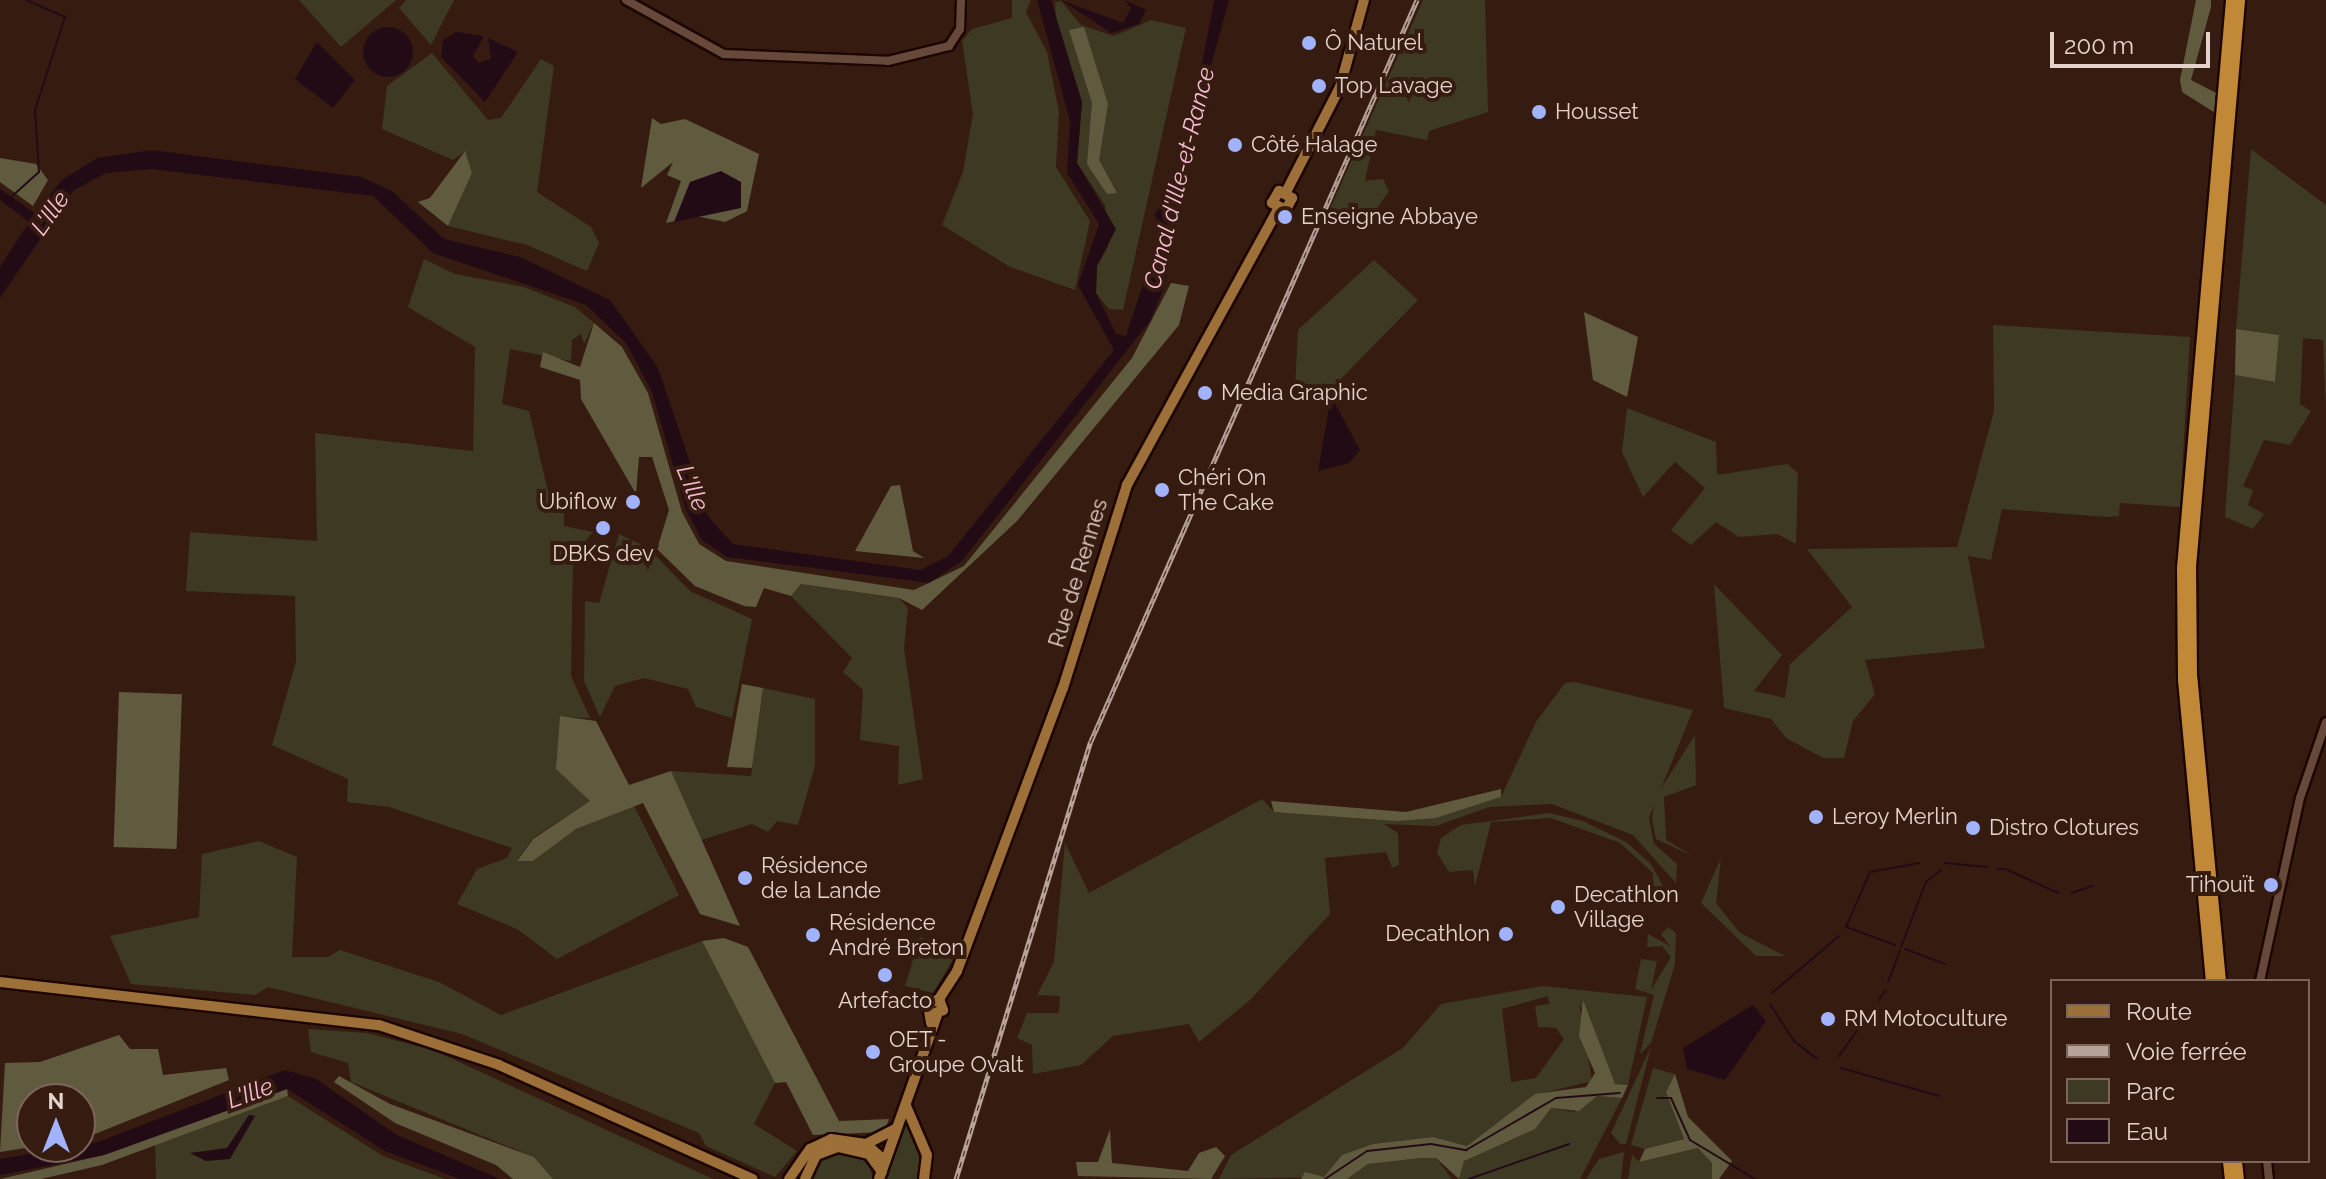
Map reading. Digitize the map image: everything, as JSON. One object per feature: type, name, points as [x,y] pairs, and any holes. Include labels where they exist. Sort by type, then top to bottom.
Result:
[{"type":"highway","points":[[2220,979],[2190,623],[2225,133],[2231,0]]},
{"type":"highway","points":[[2226,117],[2239,0]]},
{"type":"highway","points":[[2211,979],[2183,679],[2182,568],[2225,133]]},
{"type":"main road","name":"Rue de Rennes","points":[[882,1171],[925,1057],[934,1014],[928,1004],[941,1000],[957,971],[1073,659],[1127,485],[1279,207],[1272,203],[1279,191],[1285,194],[1335,98],[1364,0]]},
{"type":"main road","points":[[0,982],[379,1025],[473,1054],[753,1179]]},
{"type":"main road","points":[[906,1106],[927,1155],[924,1179]]},
{"type":"main road","points":[[624,1122],[737,1179]]},
{"type":"main road","points":[[789,1179],[820,1143],[866,1144],[899,1126]]},
{"type":"main road","points":[[866,1144],[882,1171]]},
{"type":"main road","points":[[805,1179],[816,1155],[838,1147],[869,1154],[882,1171]]},
{"type":"street","points":[[626,0],[724,54],[888,61],[949,46],[960,29],[961,0]]},
{"type":"street","points":[[2260,979],[2300,798],[2326,722]]},
{"type":"green space","points":[[299,0],[396,0],[341,47]]},
{"type":"green space","points":[[406,0],[454,0],[431,45],[399,8]]},
{"type":"green space","points":[[1012,0],[1031,0],[1026,12],[1047,52],[1059,112],[1056,167],[1090,221],[1075,290],[1010,267],[942,225],[963,172],[973,114],[962,41],[972,29],[1012,18]]},
{"type":"green space","points":[[1423,0],[1485,0],[1488,112],[1429,131],[1427,140],[1376,130],[1365,181],[1383,179],[1389,191],[1375,211],[1342,214],[1330,209]]},
{"type":"green space","points":[[1061,1],[1081,25],[1114,36],[1151,20],[1186,28],[1123,310],[1109,309],[1096,293],[1097,266],[1108,247],[1105,205],[1077,163],[1082,102],[1056,22],[1055,2]]},
{"type":"green space","points":[[432,53],[488,120],[501,118],[541,59],[554,66],[537,192],[591,227],[599,243],[587,271],[527,245],[448,226],[472,173],[464,152],[453,160],[382,129],[387,86]]},
{"type":"green space","points":[[2251,149],[2326,205],[2326,409],[2323,340],[2303,338],[2300,404],[2311,411],[2290,445],[2264,440],[2243,486],[2253,490],[2248,505],[2264,514],[2253,529],[2225,517],[2235,375],[2275,382],[2279,335],[2236,329]]},
{"type":"green space","points":[[424,259],[455,274],[524,287],[575,307],[594,323],[584,344],[581,334],[572,340],[571,361],[510,349],[502,404],[529,411],[551,504],[564,510],[564,526],[593,532],[573,556],[571,676],[590,718],[560,717],[590,801],[533,838],[517,860],[533,861],[576,829],[634,806],[679,895],[557,959],[517,929],[457,904],[477,869],[507,858],[512,848],[389,807],[347,802],[348,779],[272,745],[296,662],[295,596],[186,591],[190,532],[317,541],[315,433],[473,451],[475,347],[408,307]]},
{"type":"green space","points":[[1374,260],[1418,300],[1334,386],[1295,387],[1298,330]]},
{"type":"green space","points":[[1993,325],[2190,337],[2180,507],[2120,503],[2119,516],[2108,517],[2002,509],[1991,560],[1968,556],[1985,648],[1865,660],[1875,694],[1853,721],[1844,758],[1823,758],[1786,738],[1771,719],[1724,708],[1714,584],[1782,655],[1754,691],[1785,698],[1790,664],[1852,607],[1807,549],[1957,547],[1994,411]]},
{"type":"green space","points":[[1627,408],[1716,442],[1717,475],[1787,464],[1798,473],[1796,544],[1777,534],[1739,537],[1716,522],[1691,545],[1671,530],[1705,488],[1675,462],[1643,497],[1622,452]]},
{"type":"green space","points":[[619,534],[648,548],[690,591],[752,619],[732,718],[696,707],[688,689],[644,678],[615,686],[600,717],[584,681],[585,601],[599,603]]},
{"type":"green space","points":[[801,584],[899,598],[908,608],[904,648],[923,779],[898,785],[899,746],[860,740],[863,690],[843,672],[852,658],[791,596]]},
{"type":"green space","points":[[1575,682],[1693,710],[1649,818],[1654,844],[1677,864],[1676,883],[1633,835],[1552,804],[1489,807],[1436,826],[1384,824],[1398,833],[1399,865],[1392,868],[1386,852],[1325,858],[1330,914],[1250,1000],[1199,1042],[1189,1024],[1113,1036],[1081,1065],[1033,1074],[1032,1045],[1017,1038],[1027,1013],[1059,1013],[1060,996],[1037,995],[1054,962],[1065,843],[1089,893],[1262,799],[1274,812],[1436,818],[1501,797],[1536,722],[1565,683]]},
{"type":"green space","points":[[763,688],[815,699],[815,766],[798,825],[777,821],[768,832],[752,824],[698,841],[671,771],[751,776]]},
{"type":"green space","points":[[1695,735],[1696,785],[1664,797],[1666,840],[1693,856],[1656,839],[1652,819],[1655,798]]},
{"type":"green space","points":[[1549,813],[1583,821],[1626,842],[1651,864],[1664,888],[1653,886],[1653,873],[1620,843],[1551,818],[1491,822],[1475,886],[1473,870],[1449,872],[1437,853],[1441,838],[1461,825]]},
{"type":"green space","points":[[259,841],[297,857],[292,957],[328,957],[340,950],[439,982],[501,1015],[702,941],[775,1083],[754,1124],[797,1151],[775,1177],[706,1146],[699,1133],[462,1034],[268,987],[255,995],[131,984],[110,936],[199,917],[202,854]]},
{"type":"green space","points":[[1721,858],[1716,903],[1740,933],[1785,956],[1756,956],[1701,903]]},
{"type":"green space","points":[[1668,927],[1676,933],[1675,964],[1651,1043],[1640,1054],[1654,995],[1635,989],[1641,959],[1657,961],[1651,990],[1671,957],[1662,946],[1647,947],[1648,934],[1670,946],[1661,934]]},
{"type":"green space","points":[[920,937],[958,951],[933,993],[905,986]]},
{"type":"green space","points":[[1543,986],[1647,997],[1628,1085],[1615,1084],[1579,1003],[1592,1081],[1535,1095],[1467,1146],[1433,1137],[1373,1144],[1342,1155],[1324,1177],[1219,1179],[1231,1155],[1403,1048],[1441,1004]],"holes":[[[1548,996],[1549,1004],[1535,1006],[1538,1027],[1556,1028],[1564,1039],[1536,1078],[1511,1082],[1502,1009]]]},
{"type":"green space","points":[[308,1029],[367,1033],[433,1050],[713,1179],[553,1179],[534,1157],[351,1082],[348,1063],[311,1052]]},
{"type":"green space","points":[[1651,1047],[1626,1144],[1620,1144],[1611,1133]]},
{"type":"green space","points":[[1653,1068],[1675,1074],[1666,1092],[1684,1139],[1645,1149],[1631,1145]]},
{"type":"green space","points":[[288,1096],[383,1156],[445,1179],[156,1179],[155,1144]]},
{"type":"green space","points":[[1597,1096],[1622,1098],[1580,1179],[1459,1179],[1464,1161],[1551,1108],[1574,1112]]},
{"type":"green space","points":[[908,1120],[925,1159],[919,1179],[886,1179]]},
{"type":"green space","points":[[1698,1148],[1712,1163],[1712,1179],[1628,1179],[1632,1155],[1639,1162]]},
{"type":"green space","points":[[829,1150],[867,1157],[873,1179],[808,1179],[811,1165]]},
{"type":"green space","points":[[1624,1152],[1621,1179],[1586,1179],[1599,1159]]},
{"type":"green space","points":[[1436,1158],[1452,1179],[1347,1179],[1368,1164]]},
{"type":"shaded area","points":[[2196,0],[2211,0],[2211,7],[2191,80],[2218,94],[2217,114],[2182,92],[2180,80]]},
{"type":"shaded area","points":[[1084,27],[1108,104],[1099,160],[1117,193],[1107,194],[1087,164],[1092,103],[1069,30]]},
{"type":"shaded area","points":[[652,118],[661,124],[685,119],[759,154],[747,211],[725,222],[696,216],[666,223],[681,181],[667,175],[673,162],[641,188]]},
{"type":"shaded area","points":[[465,151],[472,173],[448,226],[418,202],[430,198]]},
{"type":"shaded area","points":[[0,158],[36,164],[48,180],[33,206],[0,182]]},
{"type":"shaded area","points":[[1171,283],[1189,286],[1179,325],[1017,521],[922,610],[899,598],[801,584],[791,596],[764,588],[756,607],[744,606],[695,586],[657,549],[669,510],[652,457],[639,457],[636,494],[581,399],[580,380],[540,367],[543,352],[580,367],[594,323],[622,347],[648,393],[682,512],[699,544],[726,561],[914,590],[964,566],[1132,358]]},
{"type":"shaded area","points":[[1584,312],[1638,337],[1627,397],[1593,380]]},
{"type":"shaded area","points":[[2236,329],[2279,335],[2275,382],[2235,375]]},
{"type":"shaded area","points":[[900,485],[913,551],[924,558],[855,551],[891,486]]},
{"type":"shaded area","points":[[742,684],[763,688],[752,768],[727,767]]},
{"type":"shaded area","points":[[119,692],[182,694],[177,849],[114,847]]},
{"type":"shaded area","points":[[560,716],[596,721],[629,785],[671,771],[740,926],[700,914],[643,803],[576,829],[533,861],[517,861],[533,839],[590,801],[556,769]]},
{"type":"shaded area","points":[[1501,789],[1501,797],[1436,818],[1397,821],[1274,812],[1271,801],[1406,812]]},
{"type":"shaded area","points":[[724,938],[748,947],[839,1121],[889,1119],[884,1132],[813,1135],[786,1082],[775,1083],[702,941]]},
{"type":"shaded area","points":[[1583,1000],[1615,1084],[1628,1085],[1622,1098],[1597,1096],[1579,1111],[1551,1108],[1535,1129],[1464,1161],[1459,1179],[1436,1158],[1421,1158],[1368,1164],[1347,1179],[1301,1179],[1305,1172],[1324,1177],[1342,1155],[1373,1144],[1433,1137],[1467,1146],[1535,1094],[1586,1087],[1595,1073],[1579,1036]]},
{"type":"shaded area","points":[[119,1035],[130,1049],[158,1049],[163,1075],[226,1068],[229,1080],[96,1134],[96,1083],[16,1083],[16,1150],[0,1152],[5,1063],[40,1062]]},
{"type":"shaded area","points":[[1675,1074],[1688,1117],[1732,1161],[1719,1179],[1712,1179],[1712,1163],[1698,1148],[1639,1162],[1645,1149],[1684,1139],[1666,1092]]},
{"type":"shaded area","points":[[339,1076],[390,1104],[534,1157],[553,1179],[513,1179],[496,1165],[395,1123],[334,1082]]},
{"type":"shaded area","points":[[287,1089],[288,1096],[102,1165],[41,1179],[0,1179],[69,1163],[96,1163],[96,1157]]},
{"type":"shaded area","points":[[1110,1129],[1112,1163],[1188,1171],[1199,1153],[1216,1147],[1225,1156],[1211,1179],[1078,1176],[1076,1162],[1098,1162]]},
{"type":"water","points":[[1037,0],[1051,0],[1082,102],[1077,163],[1116,229],[1097,266],[1096,293],[1116,334],[1126,336],[1160,233],[1155,214],[1171,194],[1189,135],[1214,0],[1229,0],[1192,135],[1165,285],[1150,321],[962,561],[929,583],[727,557],[702,540],[686,510],[652,392],[626,343],[586,305],[433,253],[373,196],[152,169],[106,173],[74,190],[0,298],[0,267],[29,222],[0,200],[0,189],[35,213],[62,180],[97,158],[152,150],[361,177],[392,191],[444,239],[520,257],[610,300],[658,368],[708,516],[733,544],[920,570],[948,556],[1114,350],[1078,285],[1099,224],[1067,173],[1070,121]]},
{"type":"water","points":[[1061,0],[1123,23],[1131,8],[1124,0],[1146,10],[1139,24],[1111,33]]},
{"type":"water","points":[[388,27],[406,34],[413,52],[406,70],[388,77],[370,70],[363,52],[370,34]]},
{"type":"water","points":[[456,32],[484,36],[473,56],[478,63],[491,59],[488,38],[518,52],[485,102],[441,57],[443,40]]},
{"type":"water","points":[[317,42],[355,80],[333,108],[295,79]]},
{"type":"water","points":[[721,171],[741,182],[741,208],[674,222],[690,182]]},
{"type":"water","points":[[1331,396],[1360,450],[1349,463],[1318,471]]},
{"type":"water","points":[[1753,1005],[1766,1021],[1725,1080],[1687,1069],[1683,1048]]},
{"type":"water","name":"L'Ille","points":[[285,1070],[316,1079],[397,1135],[500,1179],[460,1179],[385,1151],[287,1089],[96,1157],[98,1142]]},
{"type":"water","points":[[249,1115],[255,1116],[230,1159],[206,1161],[190,1153],[227,1148]]},
{"type":"water","points":[[16,1156],[16,1163],[62,1163],[0,1175],[0,1159]]},
{"type":"waterway","points":[[10,198],[39,172],[35,110],[65,17],[26,0]]},
{"type":"waterway","points":[[1895,945],[1846,927],[1870,872],[1919,863]]},
{"type":"waterway","points":[[1945,863],[1987,867]]},
{"type":"waterway","points":[[1998,869],[2005,869]]},
{"type":"waterway","points":[[1901,947],[1926,882],[1941,870]]},
{"type":"waterway","points":[[2008,870],[2058,893]]},
{"type":"waterway","points":[[2071,893],[2093,886]]},
{"type":"waterway","points":[[1772,993],[1839,936]]},
{"type":"waterway","points":[[1905,949],[1945,964]]},
{"type":"waterway","points":[[1888,982],[1900,951]]},
{"type":"waterway","points":[[1839,1056],[1885,991]]},
{"type":"waterway","points":[[1770,1004],[1794,1041],[1817,1059]]},
{"type":"waterway","points":[[1841,1068],[1939,1096]]},
{"type":"waterway","points":[[1325,1179],[1367,1151],[1431,1144],[1466,1150],[1556,1098],[1620,1093]]},
{"type":"waterway","points":[[1657,1098],[1671,1098],[1690,1140],[1755,1179]]},
{"type":"waterway","points":[[1469,1179],[1569,1144]]},
{"type":"railway","points":[[956,1179],[1091,741],[1417,0]]},
{"type":"place","name":"Ô Naturel","points":[[1309,43]]},
{"type":"place","name":"Top Lavage","points":[[1319,86]]},
{"type":"place","name":"Housset","points":[[1539,112]]},
{"type":"place","name":"Côté Halage","points":[[1235,145]]},
{"type":"place","name":"Enseigne Abbaye","points":[[1285,217]]},
{"type":"place","name":"Media Graphic","points":[[1205,393]]},
{"type":"place","name":"Chéri On The Cake","points":[[1162,490]]},
{"type":"place","name":"Ubiflow","points":[[633,502]]},
{"type":"place","name":"DBKS dev","points":[[603,528]]},
{"type":"place","name":"Leroy Merlin","points":[[1816,817]]},
{"type":"place","name":"Distro Clotures","points":[[1973,828]]},
{"type":"place","name":"Résidence de la Lande","points":[[745,878]]},
{"type":"place","name":"Tihouït","points":[[2271,885]]},
{"type":"place","name":"Decathlon Village","points":[[1558,907]]},
{"type":"place","name":"Decathlon","points":[[1506,934]]},
{"type":"place","name":"Résidence André Breton","points":[[813,935]]},
{"type":"place","name":"Artefacto","points":[[885,975]]},
{"type":"place","name":"RM Motoculture","points":[[1828,1019]]},
{"type":"place","name":"OET - Groupe Ovalt","points":[[873,1052]]},
{"type":"water label","name":"Canal d'Ille-et-Rance","points":[[1179,178]]}]
